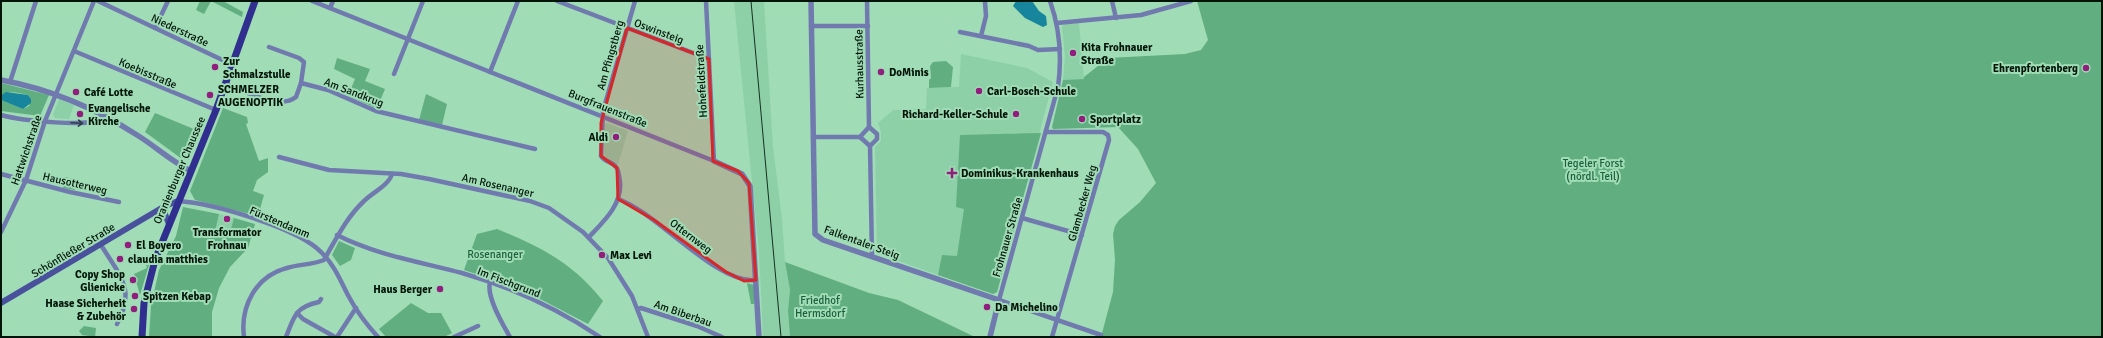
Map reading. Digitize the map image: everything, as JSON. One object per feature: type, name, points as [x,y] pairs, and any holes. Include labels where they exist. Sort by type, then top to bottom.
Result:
[{"type":"main road","name":"Oranienburger Chaussee","points":[[142,337],[144,303],[149,282],[169,224],[226,84],[255,1]]},
{"type":"main road","name":"Schönfließer Straße","points":[[1,303],[173,202],[178,201]]},
{"type":"main road","points":[[154,213],[165,214],[169,224]]},
{"type":"street","points":[[10,82],[36,1]]},
{"type":"street","name":"Hattwichstraße","points":[[1,232],[26,180],[56,94],[94,1]]},
{"type":"street","name":"Niederstraße","points":[[98,1],[233,65]]},
{"type":"street","points":[[155,28],[168,1]]},
{"type":"street","name":"Burgfrauenstraße","points":[[312,1],[738,171],[749,183],[752,200],[759,337]]},
{"type":"street","points":[[330,8],[333,1]]},
{"type":"street","points":[[394,74],[423,1]]},
{"type":"street","points":[[490,72],[518,1]]},
{"type":"street","name":"Oswinsteig","points":[[557,1],[709,59]]},
{"type":"street","name":"Am Pfingstberg","points":[[589,237],[611,213],[618,199],[620,186],[617,168],[601,156],[602,117],[635,1]]},
{"type":"street","name":"Hohefeldstraße","points":[[706,1],[714,161]]},
{"type":"street","name":"Falkentaler Steig","points":[[811,1],[815,234],[823,240],[1101,335]]},
{"type":"street","name":"Kurhausstraße","points":[[867,1],[870,127],[877,134],[877,139],[870,146],[872,257]]},
{"type":"street","name":"Frohnauer Straße","points":[[990,337],[1058,87],[1060,49],[1057,23],[1050,1]]},
{"type":"street","points":[[1112,1],[1116,18]]},
{"type":"street","points":[[1057,23],[1116,18],[1152,13],[1191,1]]},
{"type":"street","points":[[981,36],[986,16],[985,2]]},
{"type":"street","points":[[811,26],[868,26]]},
{"type":"street","points":[[960,32],[1038,50],[1060,49]]},
{"type":"street","points":[[226,84],[262,99],[290,101],[296,97],[301,83],[304,64],[302,60],[269,47]]},
{"type":"street","name":"Koebisstraße","points":[[74,50],[216,110]]},
{"type":"street","points":[[1,80],[56,94],[106,117],[134,133],[191,171]]},
{"type":"street","name":"Am Sandkrug","points":[[301,83],[328,90],[376,111],[536,149]]},
{"type":"street","points":[[1,115],[46,121],[88,124],[99,122],[106,117]]},
{"type":"street","points":[[860,137],[870,127]]},
{"type":"street","name":"Glambecker Weg","points":[[1046,132],[1103,132],[1109,136],[1052,337]]},
{"type":"street","points":[[813,137],[860,137],[870,146]]},
{"type":"street","name":"Am Rosenanger","points":[[279,157],[329,170],[392,174],[429,179],[541,204],[566,219],[589,237],[617,270],[638,309],[648,337]]},
{"type":"street","name":"Hausotterweg","points":[[1,174],[70,192],[119,202]]},
{"type":"street","points":[[244,337],[244,318],[246,308],[253,291],[260,283],[278,271],[322,261],[355,210],[387,182],[392,174]]},
{"type":"street","name":"Otternweg","points":[[618,199],[654,220],[697,253],[726,272],[744,281],[756,280]]},
{"type":"street","name":"Fürstendamm","points":[[178,201],[221,210],[268,224],[309,243],[325,257],[337,274],[356,308],[378,337]]},
{"type":"street","points":[[1022,218],[1082,235]]},
{"type":"street","name":"Im Fischgrund","points":[[338,235],[384,253],[490,282],[539,302],[574,320],[600,337]]},
{"type":"street","points":[[101,245],[121,278],[126,294],[126,304],[117,324]]},
{"type":"street","points":[[490,282],[490,292],[494,306],[510,337]]},
{"type":"street","points":[[286,337],[290,325],[297,313],[309,304],[319,302],[321,299]]},
{"type":"street","points":[[297,313],[303,319],[336,337],[356,308]]},
{"type":"street","name":"Am Biberbau","points":[[638,309],[641,308],[690,324],[722,337]]},
{"type":"street","points":[[454,337],[478,326]]},
{"type":"highlighted area","points":[[627,28],[709,59],[713,161],[738,171],[749,183],[756,280],[744,281],[726,272],[654,220],[618,199],[617,168],[601,156],[601,123]]},
{"type":"shaded area","points":[[734,1],[764,1],[773,147],[782,219],[785,262],[790,290],[788,311],[790,337],[763,337],[759,252]]},
{"type":"shaded area","name":"Kita Frohnauer Straße","points":[[1079,23],[1084,79],[1063,80],[1065,56],[1062,27],[1064,24]]},
{"type":"shaded area","name":"Dominikus-Krankenhaus","points":[[961,54],[1027,68],[1053,82],[997,292],[993,294],[878,254],[877,252],[875,147],[881,141],[881,132],[878,123],[893,110],[926,109],[927,88],[959,87]]},
{"type":"shaded area","points":[[59,99],[74,105],[69,119],[55,118],[53,115]]},
{"type":"shaded area","points":[[607,123],[628,131],[618,164],[606,158],[604,154],[605,125]]},
{"type":"shaded area","points":[[219,214],[234,218],[229,236],[215,232]]},
{"type":"green space","points":[[200,1],[211,1],[204,14],[196,10]]},
{"type":"green space","points":[[211,1],[223,1],[243,12],[242,17]]},
{"type":"green space","name":"Tegeler Forst (nördl. Teil)","points":[[1197,1],[2102,1],[2102,337],[1101,337],[1113,292],[1115,260],[1113,234],[1115,226],[1119,220],[1140,202],[1156,183],[1138,149],[1118,127],[1053,129],[1052,127],[1063,80],[1084,79],[1084,77],[1108,58],[1185,54],[1201,50],[1208,40]]},
{"type":"green space","points":[[337,58],[370,69],[365,81],[385,89],[378,106],[374,107],[348,96],[355,79],[334,69]]},
{"type":"green space","points":[[946,61],[953,67],[951,87],[929,88],[929,80],[931,78],[930,66],[933,62]]},
{"type":"green space","points":[[1,83],[49,95],[40,116],[1,111],[1,100],[23,109],[29,106],[31,99],[28,95],[11,92],[1,95]]},
{"type":"green space","points":[[426,94],[447,104],[442,125],[419,120]]},
{"type":"green space","points":[[223,108],[247,117],[248,123],[246,124],[259,161],[268,158],[268,172],[257,180],[253,191],[264,195],[258,216],[195,200],[190,191]]},
{"type":"green space","points":[[155,113],[201,132],[189,160],[182,159],[145,132]]},
{"type":"green space","points":[[1041,133],[997,292],[993,294],[938,275],[942,255],[957,256],[964,209],[956,207],[960,135]]},
{"type":"green space","points":[[65,177],[77,180],[75,190],[63,188]]},
{"type":"green space","points":[[183,207],[219,214],[215,232],[229,236],[234,218],[255,224],[248,248],[230,267],[219,288],[212,312],[212,337],[149,337],[151,306],[159,270],[176,236]]},
{"type":"green space","name":"Rosenanger","points":[[497,229],[528,242],[568,266],[592,288],[603,301],[588,324],[521,289],[464,270],[477,234]]},
{"type":"green space","points":[[339,241],[355,248],[351,260],[340,266],[332,255]]},
{"type":"green space","name":"Friedhof Hermsdorf","points":[[785,262],[869,293],[898,300],[975,337],[790,337],[788,311],[790,290]]},
{"type":"green space","points":[[146,265],[149,265],[140,295],[134,274],[147,268]]},
{"type":"green space","points":[[747,283],[754,285],[754,304],[751,304]]},
{"type":"green space","points":[[411,303],[428,313],[441,313],[452,333],[444,337],[386,337],[379,329]]},
{"type":"green space","points":[[84,326],[96,328],[95,337],[82,335],[79,331]]},
{"type":"water","points":[[1016,1],[1032,1],[1039,11],[1046,16],[1047,25],[1043,27],[1025,18],[1013,6]]},
{"type":"water","points":[[6,92],[28,95],[31,99],[31,103],[23,109],[1,100],[1,95]]},
{"type":"tram line","points":[[751,1],[781,337]]},
{"type":"place","name":"Kita Frohnauer Straße","points":[[1073,53]]},
{"type":"place","name":"Zur Schmalzstulle","points":[[215,67]]},
{"type":"place","name":"Ehrenpfortenberg","points":[[2086,68]]},
{"type":"place","name":"DoMinis","points":[[881,72]]},
{"type":"place","name":"Carl-Bosch-Schule","points":[[979,91]]},
{"type":"place","name":"Café Lotte","points":[[76,92]]},
{"type":"place","name":"SCHMELZER AUGENOPTIK","points":[[210,95]]},
{"type":"place","name":"Evangelische Kirche","points":[[80,114]]},
{"type":"place","name":"Richard-Keller-Schule","points":[[1016,114]]},
{"type":"place","name":"Sportplatz","points":[[1082,119]]},
{"type":"place","name":"Aldi","points":[[616,137]]},
{"type":"place","name":"Dominikus-Krankenhaus","points":[[952,173]]},
{"type":"place","name":"Transformator Frohnau","points":[[227,219]]},
{"type":"place","name":"El Boyero","points":[[128,245]]},
{"type":"place","name":"Max Levi","points":[[602,255]]},
{"type":"place","name":"claudia matthies","points":[[120,259]]},
{"type":"place","name":"Copy Shop Glienicke","points":[[133,280]]},
{"type":"place","name":"Haus Berger","points":[[440,289]]},
{"type":"place","name":"Spitzen Kebap","points":[[135,296]]},
{"type":"place","name":"Da Michelino","points":[[987,307]]},
{"type":"place","name":"Haase Sicherheit & Zubehör","points":[[134,309]]}]
